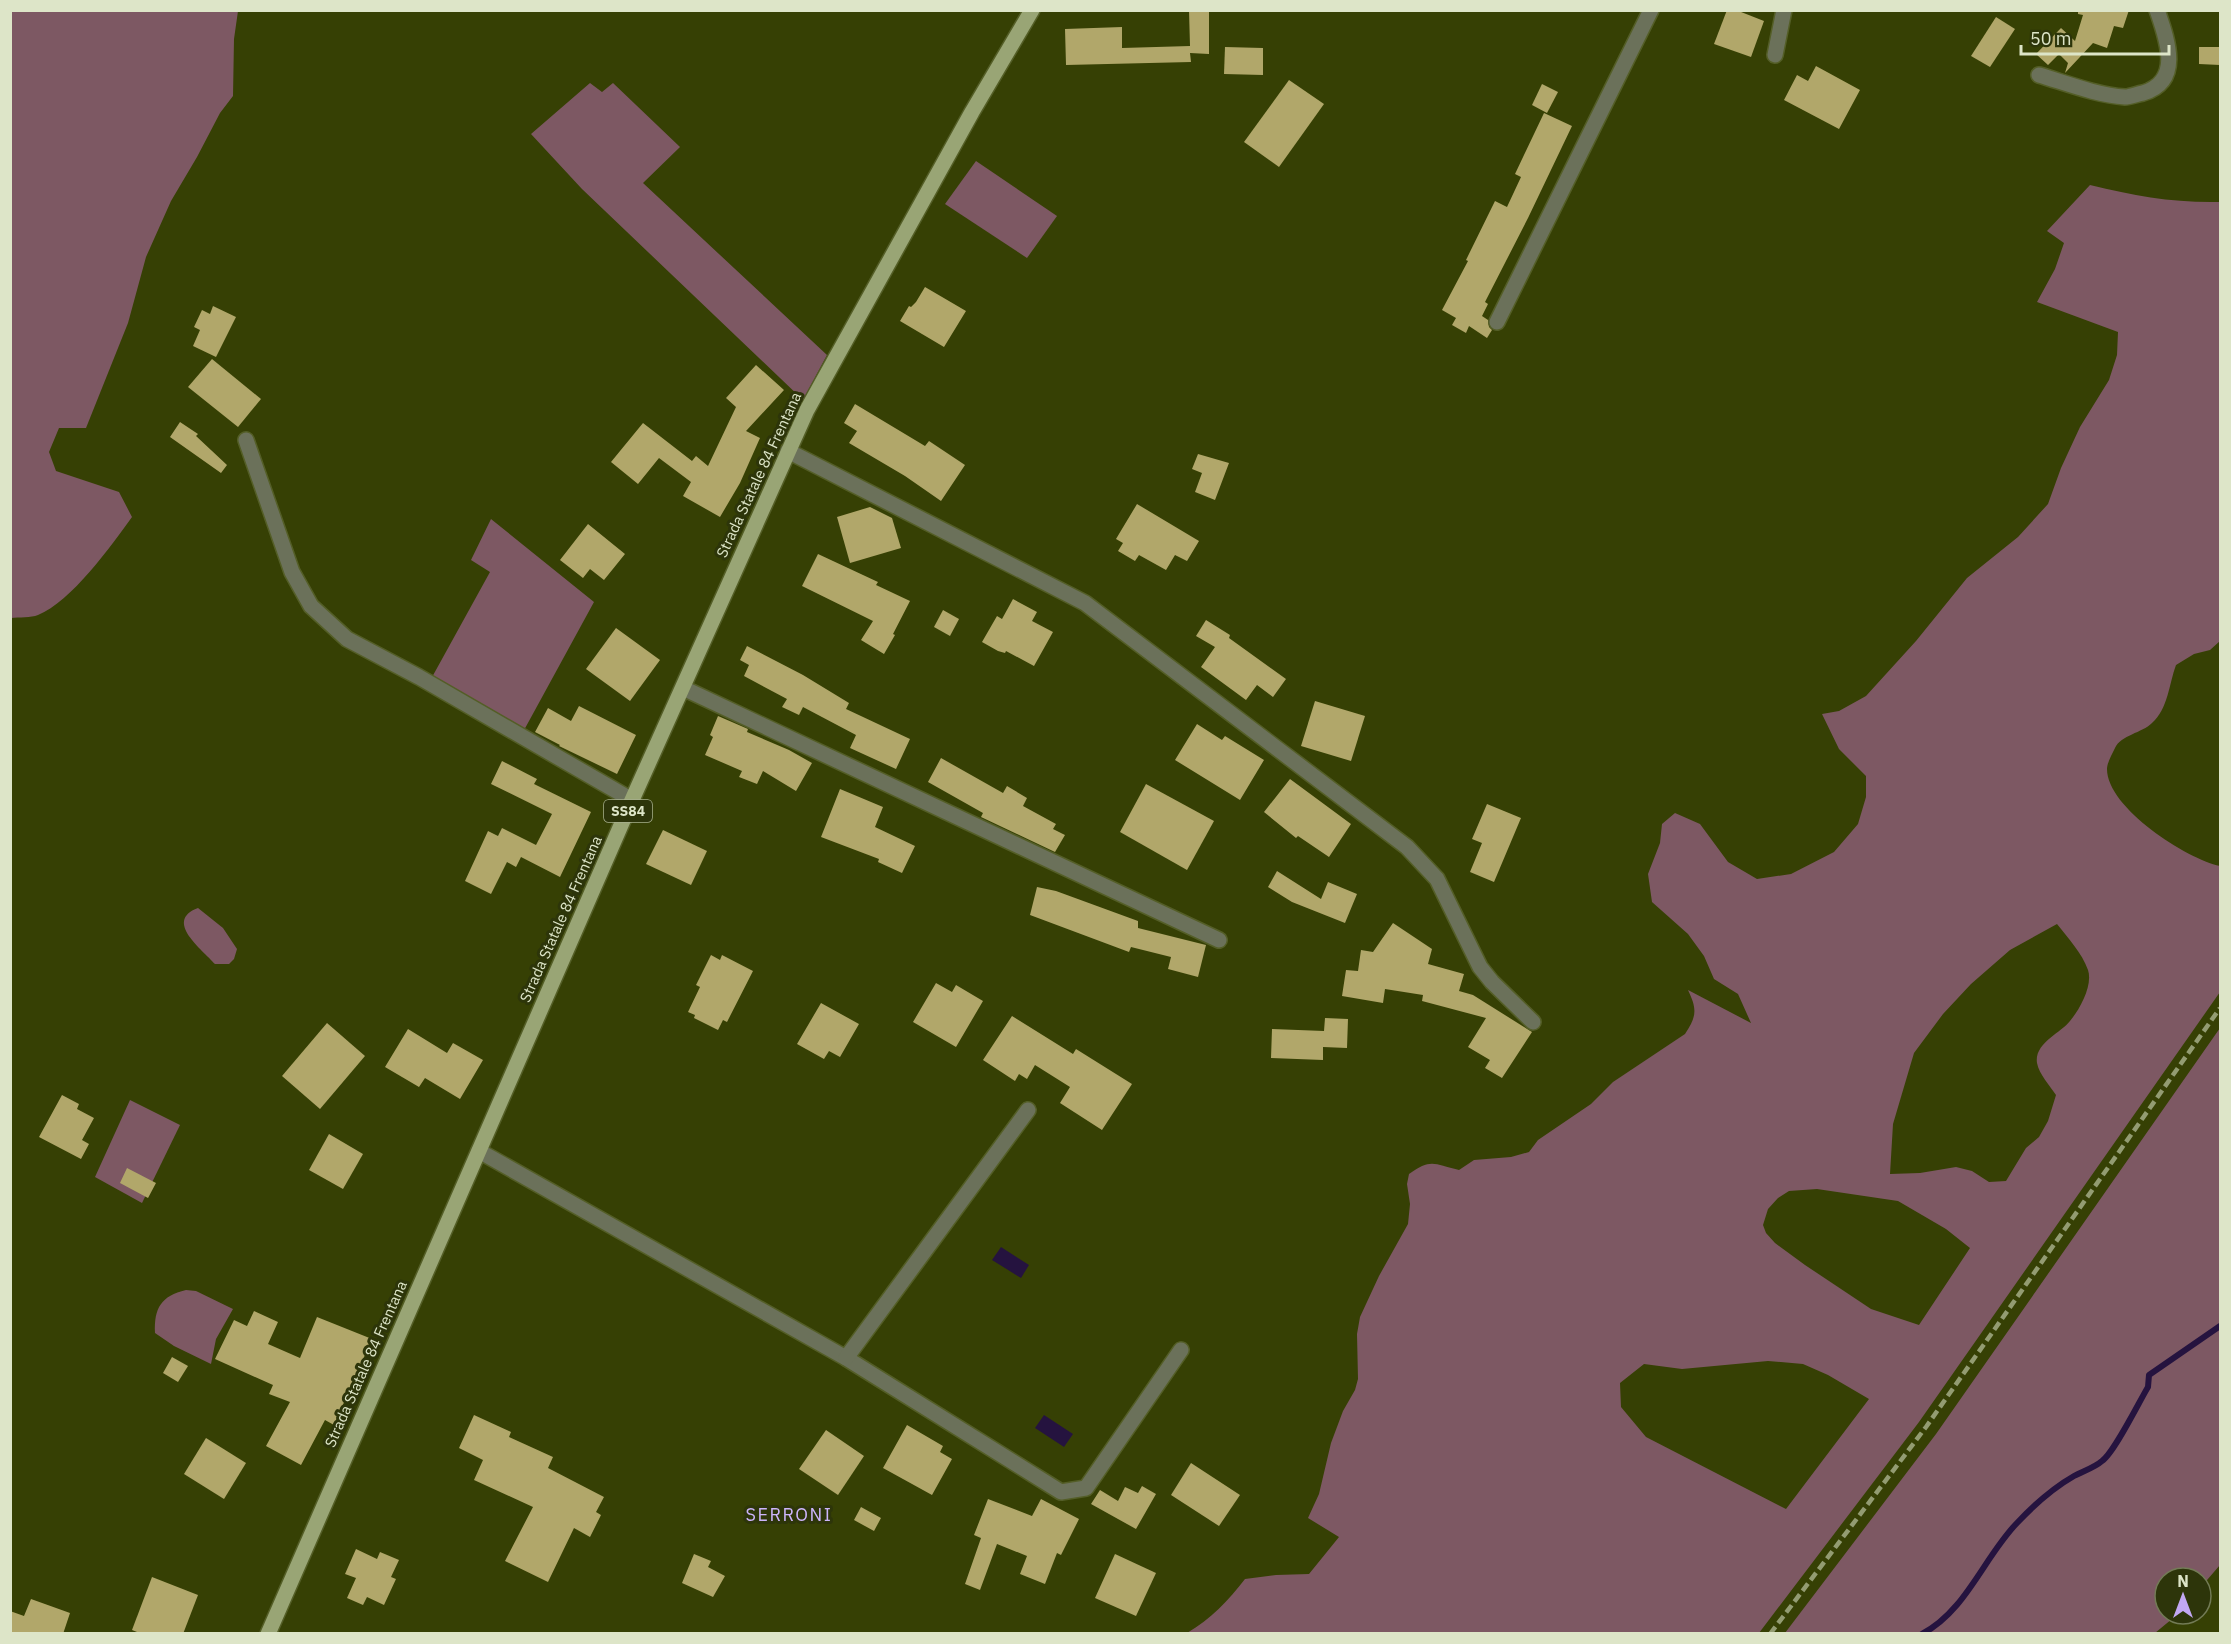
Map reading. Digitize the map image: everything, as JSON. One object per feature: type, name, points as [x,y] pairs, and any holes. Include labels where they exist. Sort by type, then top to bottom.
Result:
[{"type":"main road","name":"Strada Statale 84 Frentana","points":[[268,1634],[632,800],[807,410],[972,112],[1032,10]]},
{"type":"street","points":[[1497,322],[1652,10]]},
{"type":"street","points":[[1776,55],[1784,10]]},
{"type":"street","points":[[2039,75],[2102,93],[2127,97],[2151,90],[2163,81],[2170,62],[2157,10]]},
{"type":"street","points":[[246,440],[292,572],[311,606],[348,639],[419,677],[632,800]]},
{"type":"street","points":[[788,451],[1084,603],[1407,847],[1437,879],[1480,967],[1533,1022]]},
{"type":"street","points":[[682,688],[1219,940]]},
{"type":"street","points":[[846,1358],[1028,1110]]},
{"type":"street","points":[[479,1151],[846,1358],[1061,1492],[1086,1488],[1181,1350]]},
{"type":"shaded area","points":[[10,11],[238,11],[234,39],[233,96],[220,113],[171,201],[146,257],[128,323],[86,428],[59,428],[49,452],[56,471],[119,492],[132,517],[90,572],[64,598],[38,615],[11,618]]},
{"type":"shaded area","points":[[590,83],[602,92],[613,83],[680,147],[643,183],[827,355],[803,400],[582,189],[531,134]]},
{"type":"shaded area","points":[[976,161],[1057,216],[1027,258],[945,204]]},
{"type":"shaded area","points":[[2090,185],[2155,198],[2220,202],[2220,641],[2210,650],[2194,654],[2176,665],[2162,711],[2148,726],[2118,744],[2107,769],[2111,784],[2120,800],[2151,830],[2188,853],[2220,866],[2220,992],[1919,1422],[1759,1633],[1187,1633],[1219,1609],[1245,1579],[1309,1574],[1339,1537],[1308,1518],[1319,1494],[1331,1443],[1358,1379],[1357,1334],[1360,1317],[1379,1276],[1408,1224],[1409,1174],[1428,1164],[1438,1164],[1459,1170],[1474,1160],[1511,1157],[1529,1152],[1538,1140],[1591,1104],[1613,1082],[1685,1034],[1694,1017],[1693,1002],[1688,990],[1751,1023],[1738,994],[1714,979],[1704,956],[1688,934],[1652,902],[1648,874],[1660,843],[1662,824],[1675,813],[1700,824],[1728,862],[1757,879],[1791,874],[1834,852],[1858,824],[1866,797],[1866,776],[1839,749],[1822,714],[1839,711],[1866,696],[1916,641],[1967,578],[2018,537],[2048,504],[2061,468],[2080,427],[2109,380],[2117,355],[2118,332],[2037,302],[2055,269],[2064,243],[2047,231]],"holes":[[[2057,924],[2082,958],[2088,970],[2089,983],[2085,997],[2074,1016],[2044,1044],[2037,1056],[2040,1071],[2056,1095],[2048,1121],[2039,1137],[2026,1148],[2006,1181],[1989,1182],[1972,1171],[1956,1167],[1920,1173],[1890,1174],[1893,1124],[1914,1053],[1943,1014],[1971,984],[2010,950]],[[1817,1189],[1898,1201],[1946,1229],[1970,1248],[1919,1325],[1871,1309],[1775,1243],[1766,1233],[1763,1225],[1768,1209],[1778,1198],[1789,1191]],[[1768,1361],[1803,1364],[1828,1375],[1869,1399],[1786,1509],[1646,1437],[1621,1407],[1620,1383],[1644,1364],[1682,1369]]]},
{"type":"shaded area","points":[[491,519],[594,602],[523,732],[431,679],[490,572],[471,560]]},
{"type":"shaded area","points":[[198,908],[223,928],[237,949],[234,959],[229,964],[215,964],[189,936],[184,920],[188,914]]},
{"type":"shaded area","points":[[2220,1028],[2220,1565],[2213,1573],[2213,1566],[2153,1566],[2153,1626],[2163,1626],[2155,1633],[1785,1633],[1936,1434]]},
{"type":"shaded area","points":[[130,1100],[180,1125],[142,1203],[95,1177]]},
{"type":"shaded area","points":[[1001,1247],[1029,1265],[1021,1278],[992,1260]]},
{"type":"shaded area","points":[[186,1290],[196,1291],[233,1309],[216,1339],[211,1364],[174,1346],[155,1333],[156,1317],[161,1304],[170,1296]]},
{"type":"shaded area","points":[[1044,1415],[1073,1434],[1064,1447],[1035,1428]]},
{"type":"building","points":[[1189,10],[1209,10],[1209,54],[1190,53],[1191,62],[1066,65],[1065,29],[1122,27],[1122,48],[1190,46]]},
{"type":"building","points":[[1727,10],[1736,10],[1764,21],[1751,57],[1714,44]]},
{"type":"building","points":[[2078,10],[2129,10],[2123,28],[2114,26],[2107,48],[2093,43],[2065,73],[2068,63],[2059,54],[2048,65],[2036,54],[2061,28],[2075,41],[2083,15],[2078,14]]},
{"type":"building","points":[[1996,17],[2015,29],[1990,67],[1971,56]]},
{"type":"building","points":[[1225,47],[1263,48],[1263,75],[1224,74]]},
{"type":"building","points":[[2199,47],[2220,47],[2220,65],[2199,64]]},
{"type":"building","points":[[1816,66],[1860,90],[1839,129],[1784,100],[1797,75],[1808,81]]},
{"type":"building","points":[[1289,80],[1324,104],[1279,167],[1244,142]]},
{"type":"building","points":[[1542,84],[1558,92],[1547,113],[1532,105]]},
{"type":"building","points":[[1544,113],[1572,126],[1485,302],[1488,304],[1482,316],[1488,320],[1492,330],[1487,338],[1469,326],[1466,333],[1452,325],[1456,318],[1442,310],[1468,261],[1466,260],[1495,201],[1507,207],[1521,177],[1515,174]]},
{"type":"building","points":[[925,287],[966,311],[944,347],[900,321]]},
{"type":"building","points":[[213,306],[236,317],[216,357],[193,346],[200,330],[194,327],[202,310],[210,314]]},
{"type":"building","points":[[212,359],[261,399],[238,427],[188,387]]},
{"type":"building","points":[[756,365],[784,390],[746,431],[760,438],[740,483],[720,517],[683,496],[691,482],[659,458],[638,484],[611,462],[643,423],[692,461],[696,456],[708,466],[736,407],[726,398]]},
{"type":"building","points":[[855,404],[925,446],[929,441],[965,465],[941,501],[905,476],[849,443],[857,431],[844,423]]},
{"type":"building","points":[[180,422],[198,434],[196,436],[227,465],[221,473],[170,437]]},
{"type":"building","points":[[1198,454],[1229,463],[1215,500],[1195,492],[1202,473],[1192,469]]},
{"type":"building","points":[[1137,504],[1199,541],[1187,561],[1175,555],[1166,570],[1139,555],[1135,561],[1118,551],[1123,543],[1116,539]]},
{"type":"building","points":[[870,507],[892,518],[901,548],[850,563],[837,517]]},
{"type":"building","points":[[588,524],[625,554],[604,580],[590,569],[583,578],[560,560]]},
{"type":"building","points":[[818,554],[878,582],[876,585],[910,601],[884,654],[861,640],[873,621],[802,586]]},
{"type":"building","points":[[1013,599],[1037,612],[1032,621],[1053,632],[1034,666],[1006,651],[1005,653],[998,651],[982,642],[997,616],[1002,619]]},
{"type":"building","points":[[943,610],[959,619],[950,636],[934,627]]},
{"type":"building","points":[[1206,620],[1230,635],[1229,638],[1286,679],[1273,697],[1257,685],[1246,700],[1201,667],[1215,647],[1196,636]]},
{"type":"building","points":[[616,628],[660,660],[630,701],[586,669]]},
{"type":"building","points":[[747,646],[803,675],[849,703],[846,709],[910,739],[896,769],[850,748],[856,735],[803,707],[799,715],[782,707],[787,699],[744,676],[749,665],[740,660]]},
{"type":"building","points":[[1315,701],[1365,716],[1351,761],[1301,746]]},
{"type":"building","points":[[579,706],[636,735],[617,774],[535,732],[548,708],[571,721]]},
{"type":"building","points":[[718,716],[812,763],[796,791],[763,771],[757,784],[739,777],[742,771],[705,755],[713,737],[710,735]]},
{"type":"building","points":[[1197,724],[1222,740],[1225,736],[1264,760],[1240,800],[1175,760]]},
{"type":"building","points":[[941,758],[1003,793],[1007,786],[1027,798],[1023,806],[1056,824],[1053,829],[1065,835],[1055,852],[981,817],[983,813],[928,782]]},
{"type":"building","points":[[502,761],[537,779],[534,784],[591,812],[560,877],[521,857],[516,867],[507,862],[491,894],[465,881],[488,831],[498,836],[502,828],[536,845],[552,814],[491,784]]},
{"type":"building","points":[[1290,779],[1351,824],[1329,857],[1298,836],[1296,838],[1264,812]]},
{"type":"building","points":[[1146,784],[1214,821],[1187,870],[1120,832]]},
{"type":"building","points":[[840,789],[883,807],[875,827],[915,846],[902,873],[878,862],[879,859],[821,837]]},
{"type":"building","points":[[1487,804],[1521,818],[1494,882],[1470,872],[1482,843],[1472,839]]},
{"type":"building","points":[[663,830],[707,851],[691,885],[646,864]]},
{"type":"building","points":[[1277,871],[1321,899],[1328,882],[1357,894],[1345,923],[1292,902],[1268,887]]},
{"type":"building","points":[[1037,887],[1056,891],[1138,921],[1138,928],[1206,945],[1198,977],[1168,969],[1171,957],[1131,947],[1129,952],[1030,915]]},
{"type":"building","points":[[1393,923],[1432,949],[1428,964],[1464,974],[1459,991],[1473,995],[1532,1032],[1502,1078],[1485,1068],[1490,1060],[1468,1047],[1486,1018],[1422,1001],[1423,995],[1385,989],[1383,1003],[1342,996],[1346,970],[1358,971],[1361,950],[1373,952]]},
{"type":"building","points":[[711,955],[720,960],[722,955],[753,971],[727,1022],[723,1020],[718,1030],[694,1018],[695,1015],[688,1012],[700,987],[696,985]]},
{"type":"building","points":[[936,983],[952,992],[956,985],[983,1001],[956,1047],[913,1022]]},
{"type":"building","points":[[821,1003],[859,1024],[840,1057],[829,1051],[824,1059],[797,1044]]},
{"type":"building","points":[[1012,1016],[1073,1054],[1076,1049],[1132,1084],[1102,1130],[1060,1103],[1070,1087],[1035,1065],[1027,1079],[1019,1074],[1015,1081],[983,1060]]},
{"type":"building","points":[[1325,1018],[1348,1019],[1347,1048],[1323,1047],[1323,1060],[1271,1058],[1272,1029],[1324,1031]]},
{"type":"building","points":[[327,1023],[365,1056],[320,1109],[282,1076]]},
{"type":"building","points":[[408,1029],[447,1053],[453,1043],[483,1060],[460,1099],[425,1078],[419,1087],[385,1067]]},
{"type":"building","points":[[62,1095],[79,1104],[77,1109],[94,1118],[82,1140],[89,1144],[81,1159],[39,1137]]},
{"type":"building","points":[[329,1134],[363,1154],[343,1189],[309,1170]]},
{"type":"building","points":[[127,1168],[156,1183],[148,1198],[120,1183]]},
{"type":"building","points":[[254,1311],[278,1322],[268,1344],[300,1358],[317,1317],[372,1339],[334,1425],[325,1420],[301,1465],[266,1446],[290,1402],[269,1394],[273,1385],[215,1359],[234,1320],[247,1326]]},
{"type":"building","points":[[172,1357],[188,1366],[178,1382],[163,1373]]},
{"type":"building","points":[[474,1415],[511,1432],[509,1437],[553,1457],[548,1468],[604,1497],[596,1512],[601,1515],[590,1537],[574,1528],[548,1582],[505,1561],[533,1507],[474,1480],[483,1460],[459,1448]]},
{"type":"building","points":[[907,1425],[943,1446],[940,1452],[952,1459],[932,1495],[883,1468]]},
{"type":"building","points":[[826,1430],[864,1456],[838,1495],[799,1469]]},
{"type":"building","points":[[206,1438],[246,1463],[224,1499],[184,1474]]},
{"type":"building","points":[[1191,1463],[1240,1495],[1219,1526],[1171,1495]]},
{"type":"building","points":[[1142,1486],[1156,1494],[1136,1529],[1091,1504],[1100,1490],[1118,1501],[1125,1487],[1138,1493]]},
{"type":"building","points":[[988,1499],[1032,1516],[1041,1499],[1079,1519],[1061,1555],[1057,1553],[1045,1584],[1020,1574],[1027,1556],[997,1544],[980,1590],[965,1584],[981,1538],[974,1535]]},
{"type":"building","points":[[861,1507],[881,1518],[874,1531],[854,1520]]},
{"type":"building","points":[[356,1549],[377,1559],[380,1552],[399,1560],[391,1577],[396,1579],[384,1605],[367,1597],[363,1605],[347,1598],[356,1578],[345,1574]]},
{"type":"building","points":[[694,1554],[711,1561],[708,1567],[725,1576],[713,1597],[682,1583]]},
{"type":"building","points":[[1115,1554],[1156,1573],[1136,1616],[1095,1598]]},
{"type":"building","points":[[152,1577],[198,1595],[183,1634],[142,1634],[132,1630]]},
{"type":"building","points":[[31,1599],[70,1613],[63,1634],[10,1634],[10,1611],[24,1616]]},
{"type":"waterway","points":[[1922,1634],[1951,1612],[2005,1537],[2030,1510],[2058,1486],[2096,1466],[2107,1456],[2148,1387],[2149,1375],[2220,1326]]},
{"type":"railway","points":[[1770,1634],[1926,1427],[2220,1008]]},
{"type":"district","name":"SERRONI","points":[[789,1515]]}]
